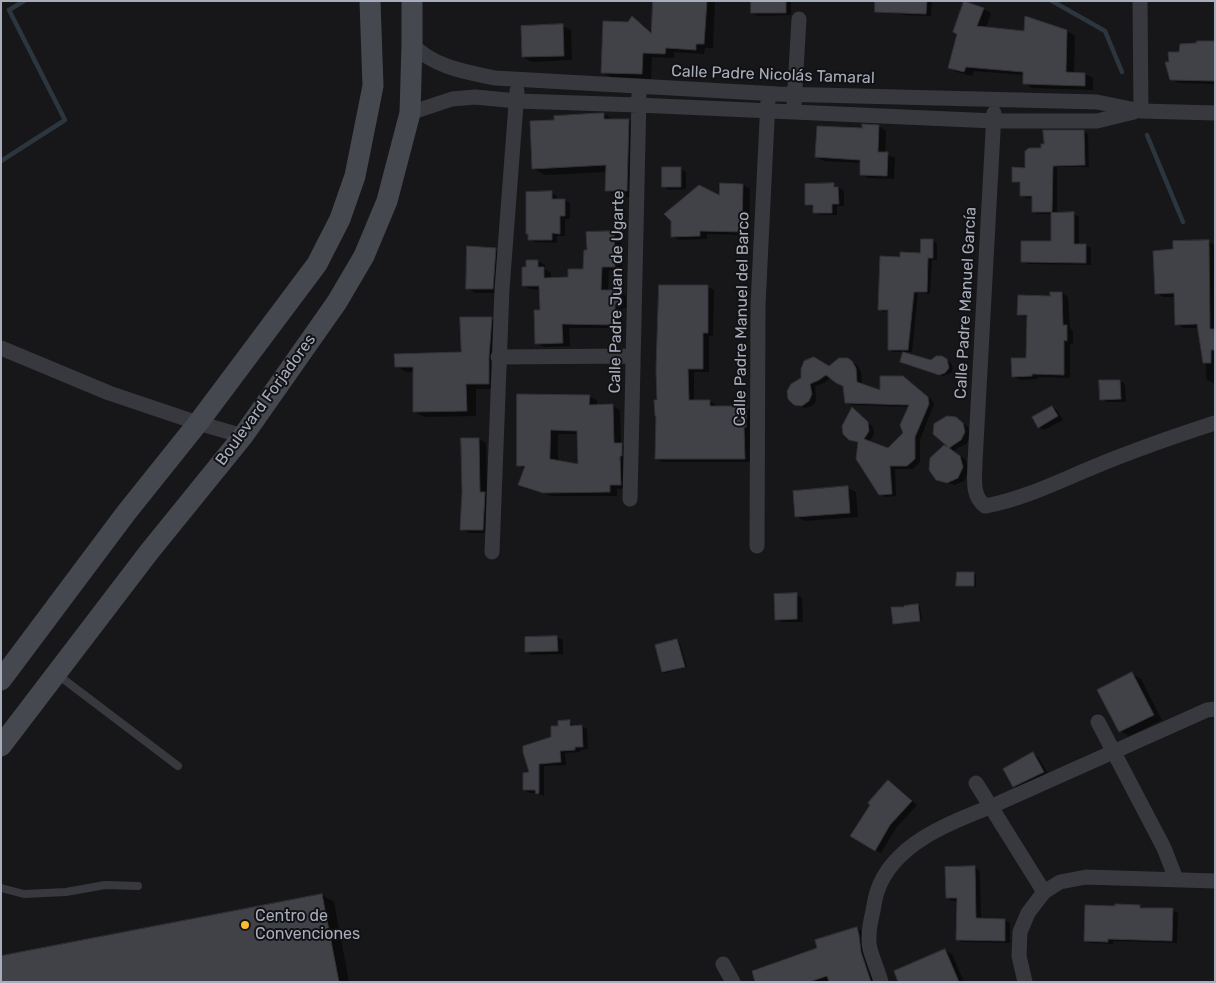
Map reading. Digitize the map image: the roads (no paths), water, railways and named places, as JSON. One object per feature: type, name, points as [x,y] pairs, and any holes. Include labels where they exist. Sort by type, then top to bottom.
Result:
[{"type":"main road","points":[[1,680],[317,264],[340,219],[355,176],[373,86],[370,1]]},
{"type":"main road","name":"Boulevard Forjadores","points":[[1,746],[149,552],[243,436],[337,302],[364,256],[387,201],[410,113],[412,1]]},
{"type":"street","points":[[1140,1],[1141,111]]},
{"type":"street","points":[[794,112],[799,19]]},
{"type":"street","name":"Calle Padre Nicolás Tamaral","points":[[412,44],[422,54],[458,70],[495,78],[517,80],[794,95],[1097,102],[1141,111],[1215,113]]},
{"type":"street","points":[[492,552],[497,440],[498,357],[517,80]]},
{"type":"street","name":"Calle Padre Juan de Ugarte","points":[[630,499],[639,86]]},
{"type":"street","name":"Calle Padre Manuel del Barco","points":[[757,546],[758,305],[768,94]]},
{"type":"street","name":"Calle Padre Nicolás Tamaral","points":[[410,113],[452,98],[475,97],[517,101],[994,121],[1097,121],[1141,111]]},
{"type":"street","name":"Calle Padre Manuel García","points":[[993,99],[994,121],[975,462],[976,496],[985,506],[1043,490],[1096,466],[1215,423]]},
{"type":"street","points":[[1,348],[109,393],[243,436]]},
{"type":"street","points":[[498,357],[633,356]]},
{"type":"street","points":[[881,982],[870,948],[870,925],[877,891],[889,869],[906,850],[924,836],[960,818],[990,807],[1207,710],[1215,709]]},
{"type":"street","points":[[1098,722],[1164,848],[1176,879]]},
{"type":"street","points":[[976,783],[1044,892]]},
{"type":"street","points":[[1025,982],[1019,956],[1020,932],[1028,913],[1044,892],[1060,882],[1086,876],[1215,881]]},
{"type":"street","points":[[723,964],[733,982]]},
{"type":"lane","points":[[56,674],[178,766]]},
{"type":"lane","points":[[1,888],[24,894],[66,892],[105,885],[138,886]]},
{"type":"waterway","points":[[1,161],[65,120],[9,10],[24,1]]},
{"type":"waterway","points":[[1052,1],[1105,31],[1122,72]]},
{"type":"waterway","points":[[1147,135],[1183,222]]},
{"type":"place","name":"Centro de Convenciones","points":[[245,925]]}]
